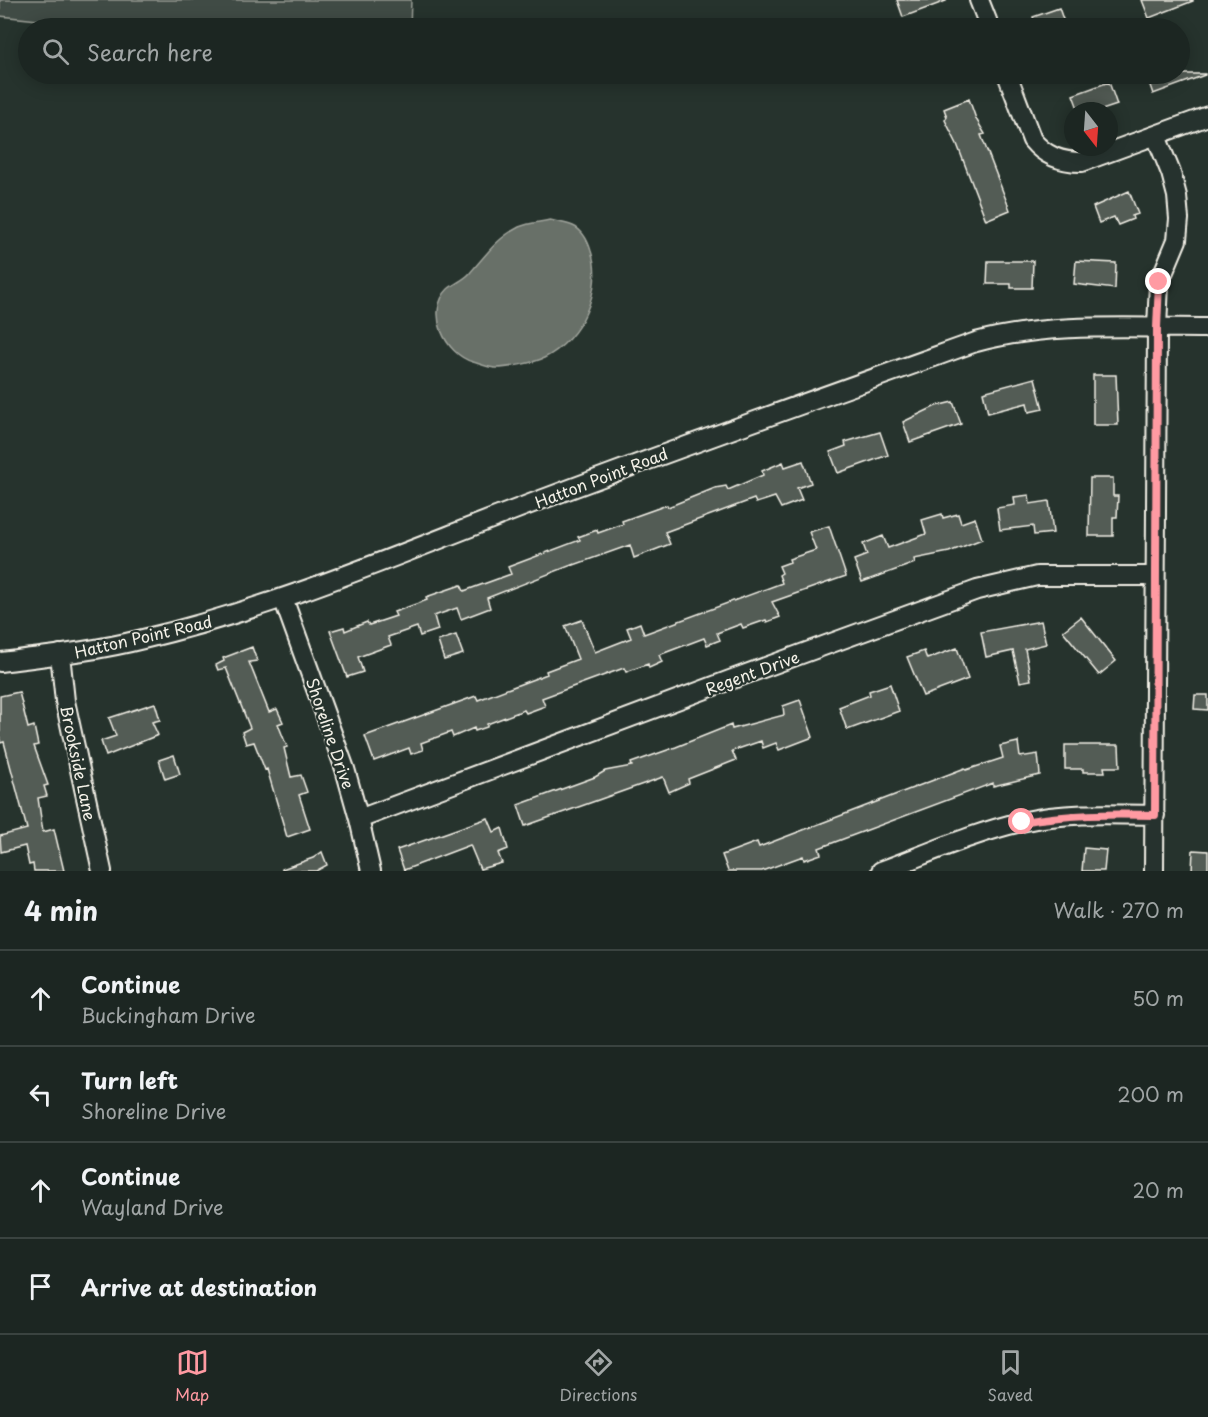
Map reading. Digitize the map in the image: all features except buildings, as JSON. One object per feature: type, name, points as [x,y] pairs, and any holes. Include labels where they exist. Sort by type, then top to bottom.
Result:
[{"type":"street","points":[[979,0],[986,18]]},
{"type":"street","points":[[1011,84],[1032,140],[1039,149],[1054,158],[1068,162],[1082,162],[1208,116]]},
{"type":"street","points":[[1154,871],[1157,328],[1159,282],[1177,240],[1179,219],[1177,196],[1171,173],[1156,136]]},
{"type":"street","name":"Hatton Point Road","points":[[0,662],[142,640],[214,621],[283,598],[661,454],[1007,333],[1041,329],[1208,328]]},
{"type":"street","name":"Regent Drive","points":[[359,819],[977,590],[1037,576],[1155,576]]},
{"type":"street","name":"Shoreline Drive","points":[[283,598],[345,769],[371,871]]},
{"type":"street","name":"Brookside Lane","points":[[60,654],[65,700],[102,871]]},
{"type":"street","points":[[881,871],[986,831],[1022,822],[1096,813],[1155,815]]},
{"type":"shaded area","points":[[0,0],[411,0],[410,18],[19,18],[0,16]]},
{"type":"shaded area","points":[[550,220],[579,230],[591,251],[594,266],[592,297],[579,326],[557,350],[534,361],[495,368],[463,358],[454,350],[441,331],[438,309],[441,298],[448,289],[468,275],[492,247],[511,231]]},
{"type":"route","points":[[1022,822],[1096,813],[1155,815],[1159,282]]}]
